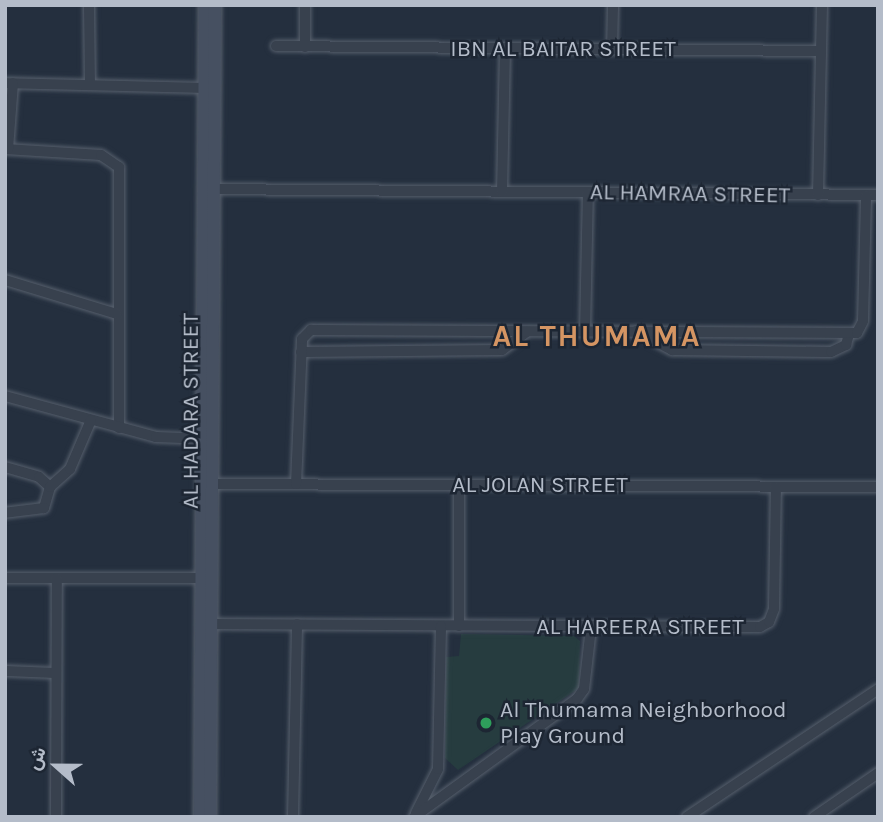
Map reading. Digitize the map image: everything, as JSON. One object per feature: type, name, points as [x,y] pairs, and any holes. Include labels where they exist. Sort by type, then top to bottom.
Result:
[{"type":"street","points":[[89,5],[90,85]]},
{"type":"street","name":"AL HADARA STREET","points":[[205,5],[210,88]]},
{"type":"street","name":"AL HADARA STREET","points":[[210,817],[206,578],[210,88],[215,5]]},
{"type":"street","points":[[305,5],[305,47]]},
{"type":"street","points":[[612,50],[613,5]]},
{"type":"street","points":[[818,195],[822,5]]},
{"type":"street","name":"IBN AL BAITAR STREET","points":[[276,46],[821,51]]},
{"type":"street","points":[[502,192],[505,49]]},
{"type":"street","points":[[119,428],[119,167],[102,155],[7,149],[9,83],[210,88]]},
{"type":"street","name":"AL HAMRAA STREET","points":[[209,190],[878,195]]},
{"type":"street","points":[[585,332],[588,192]]},
{"type":"street","points":[[296,484],[302,340],[311,330],[585,332],[633,329],[858,333],[863,321],[866,195]]},
{"type":"street","points":[[5,280],[117,314]]},
{"type":"street","points":[[633,329],[672,350],[831,352],[846,345],[849,334]]},
{"type":"street","points":[[301,352],[502,350],[527,332]]},
{"type":"street","points":[[5,396],[156,437],[207,439]]},
{"type":"street","points":[[5,513],[44,508],[50,487],[70,469],[90,420]]},
{"type":"street","points":[[5,467],[39,477],[50,487]]},
{"type":"street","name":"AL JOLAN STREET","points":[[207,484],[878,488]]},
{"type":"street","points":[[458,626],[459,485]]},
{"type":"street","name":"AL HAREERA STREET","points":[[206,624],[760,627],[769,622],[774,609],[776,486]]},
{"type":"street","points":[[5,578],[206,578]]},
{"type":"street","points":[[56,817],[57,578]]},
{"type":"street","name":"AL HADARA STREET","points":[[200,817],[206,624]]},
{"type":"street","points":[[293,817],[297,624]]},
{"type":"street","points":[[414,817],[438,769],[441,626]]},
{"type":"street","points":[[414,817],[578,699],[584,689],[591,628]]},
{"type":"street","points":[[5,671],[56,673]]},
{"type":"street","points":[[687,817],[878,689]]},
{"type":"street","points":[[814,817],[878,773]]},
{"type":"green space","name":"Al Thumama Neighborhood Play Ground","points":[[461,634],[574,636],[580,641],[579,688],[458,770],[445,758],[446,657],[459,656]]},
{"type":"place","name":"Al Thumama Neighborhood Play Ground","points":[[486,723]]},
{"type":"district","name":"AL THUMAMA","points":[[597,336]]}]
